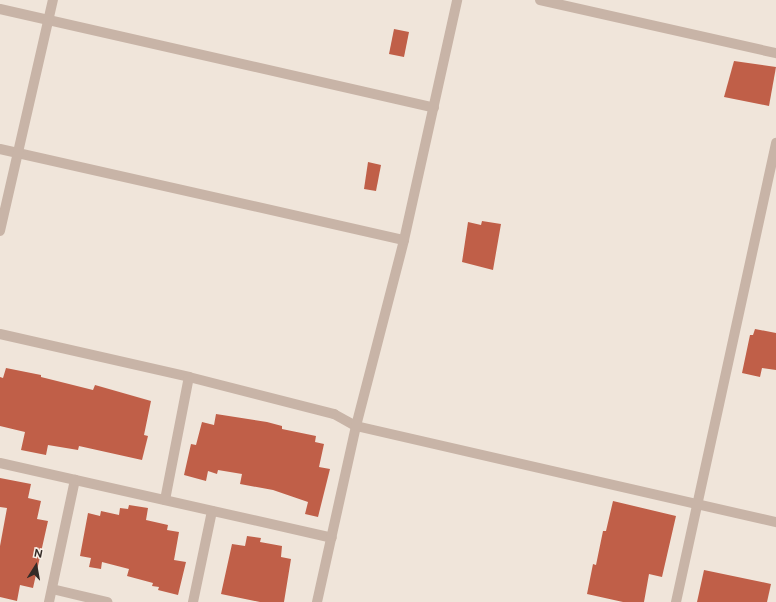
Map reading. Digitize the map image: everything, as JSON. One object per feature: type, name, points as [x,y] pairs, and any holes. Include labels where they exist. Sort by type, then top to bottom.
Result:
[{"type":"street","points":[[0,231],[53,0]]},
{"type":"street","points":[[317,602],[356,426],[404,240],[458,0]]},
{"type":"street","points":[[540,0],[776,53]]},
{"type":"street","points":[[0,9],[434,108]]},
{"type":"street","points":[[676,602],[772,177],[776,143]]},
{"type":"street","points":[[0,149],[404,240]]},
{"type":"street","points":[[0,334],[189,377],[334,414],[356,426],[776,522]]},
{"type":"street","points":[[165,500],[189,377]]},
{"type":"street","points":[[0,463],[332,538]]},
{"type":"street","points":[[49,602],[75,480]]},
{"type":"street","points":[[193,602],[212,510]]},
{"type":"street","points":[[52,589],[107,602]]},
{"type":"building","points":[[394,29],[409,32],[404,57],[389,54]]},
{"type":"building","points":[[734,61],[776,67],[769,106],[724,97]]},
{"type":"building","points":[[368,162],[381,165],[376,191],[364,189]]},
{"type":"building","points":[[482,221],[501,224],[493,270],[462,262],[468,222],[481,225]]},
{"type":"building","points":[[755,329],[776,333],[776,370],[762,368],[760,377],[742,373],[750,335],[753,335]]},
{"type":"building","points":[[6,368],[41,375],[41,377],[93,390],[95,385],[151,401],[144,435],[148,436],[142,460],[79,446],[78,450],[48,445],[46,455],[21,450],[25,432],[0,426],[0,377],[3,378]]},
{"type":"building","points":[[216,414],[267,422],[282,426],[282,429],[316,436],[315,442],[324,444],[319,467],[330,469],[318,517],[305,514],[308,502],[273,490],[240,484],[242,474],[218,470],[217,474],[208,471],[206,481],[184,475],[191,444],[196,445],[202,422],[214,425]]},
{"type":"building","points":[[0,478],[31,484],[28,498],[41,501],[37,519],[48,521],[33,588],[20,585],[17,601],[0,597],[0,546],[7,508],[0,507]]},
{"type":"building","points":[[613,501],[676,516],[662,577],[649,574],[644,602],[623,602],[587,594],[593,564],[596,565],[603,531],[606,531]]},
{"type":"building","points":[[129,505],[148,508],[146,520],[168,525],[167,530],[179,532],[174,560],[186,562],[178,595],[158,590],[159,587],[152,586],[153,583],[127,576],[129,569],[102,562],[101,569],[89,567],[91,558],[80,556],[88,513],[100,516],[101,511],[119,515],[120,508],[128,509]]},
{"type":"building","points":[[247,536],[261,538],[260,542],[282,546],[281,557],[291,559],[284,602],[260,602],[221,594],[232,544],[245,546]]},
{"type":"building","points":[[704,570],[771,584],[767,602],[697,602]]}]
